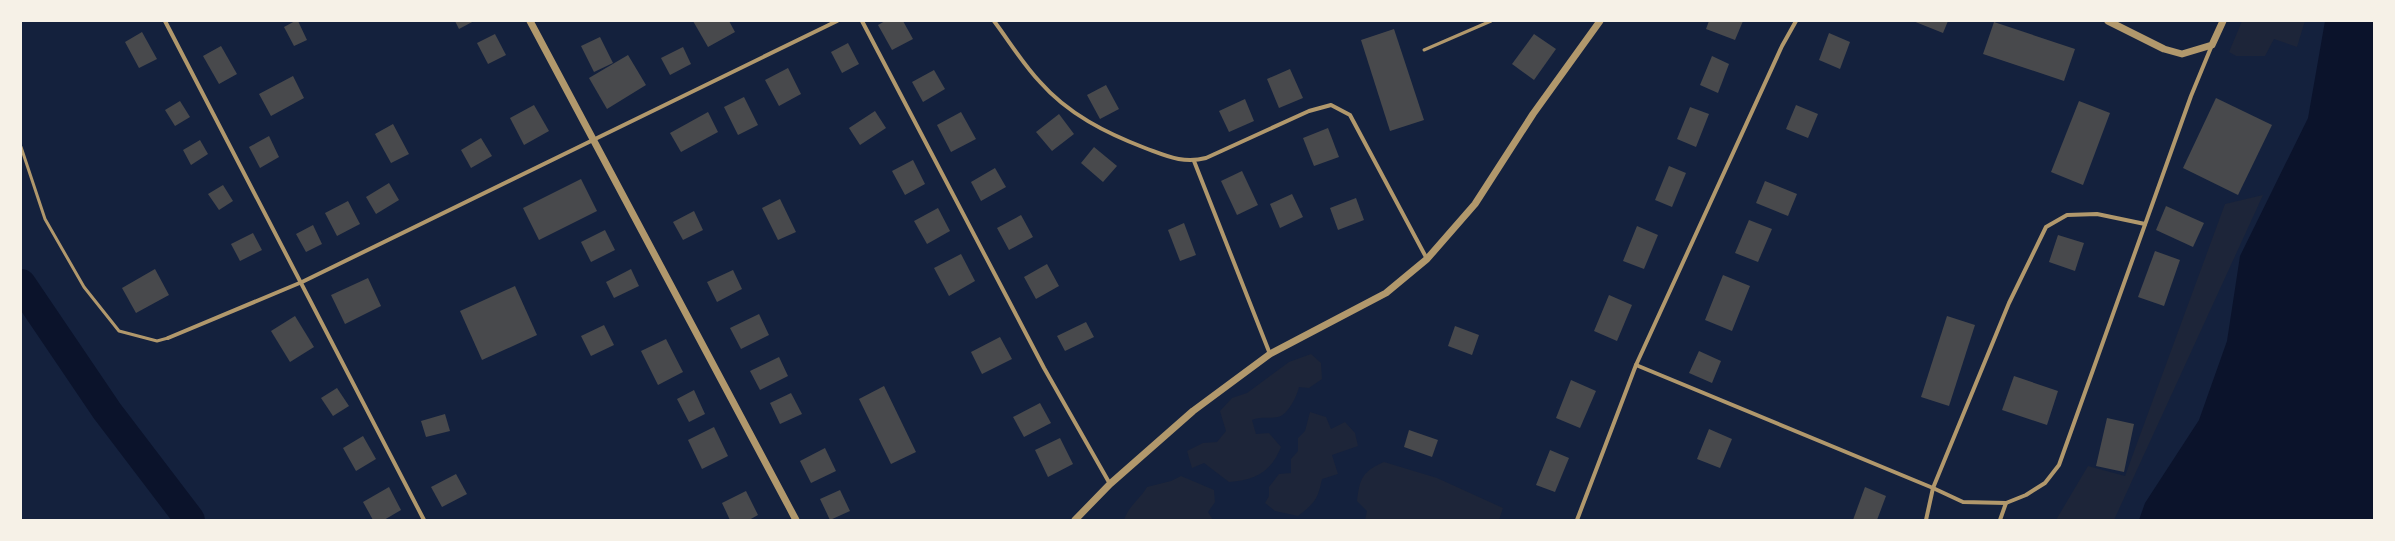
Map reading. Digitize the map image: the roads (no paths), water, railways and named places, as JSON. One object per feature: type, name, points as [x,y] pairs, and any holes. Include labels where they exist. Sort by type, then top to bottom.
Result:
[{"type":"street","points":[[165,21],[302,282],[424,520]]},
{"type":"street","points":[[530,21],[796,520]]},
{"type":"street","points":[[168,338],[302,282],[837,21]]},
{"type":"street","points":[[862,21],[1044,368],[1110,484]]},
{"type":"street","points":[[994,21],[1040,82],[1081,118],[1122,139],[1180,161],[1194,161],[1206,158],[1309,111],[1331,105],[1350,115],[1427,259]]},
{"type":"street","points":[[1075,520],[1110,484],[1193,411],[1270,354],[1386,293],[1427,259],[1474,204],[1533,114],[1600,21]]},
{"type":"street","points":[[1577,520],[1636,365],[1782,46],[1796,21]]},
{"type":"street","points":[[2108,21],[2164,49],[2182,54],[2212,45]]},
{"type":"street","points":[[1636,365],[1933,488],[1963,502],[2006,503],[2026,496],[2045,483],[2059,465],[2191,96],[2223,21]]},
{"type":"street","points":[[1194,161],[1270,354]]},
{"type":"street","points":[[1926,520],[1933,488],[2009,304],[2046,227],[2067,215],[2097,214],[2145,224]]},
{"type":"street","points":[[2000,520],[2006,503]]},
{"type":"lane","points":[[1424,50],[1491,21]]},
{"type":"lane","points":[[21,147],[45,219],[84,287],[119,331],[157,341],[168,338]]},
{"type":"waterway","points":[[21,284],[107,411],[190,520]]}]
